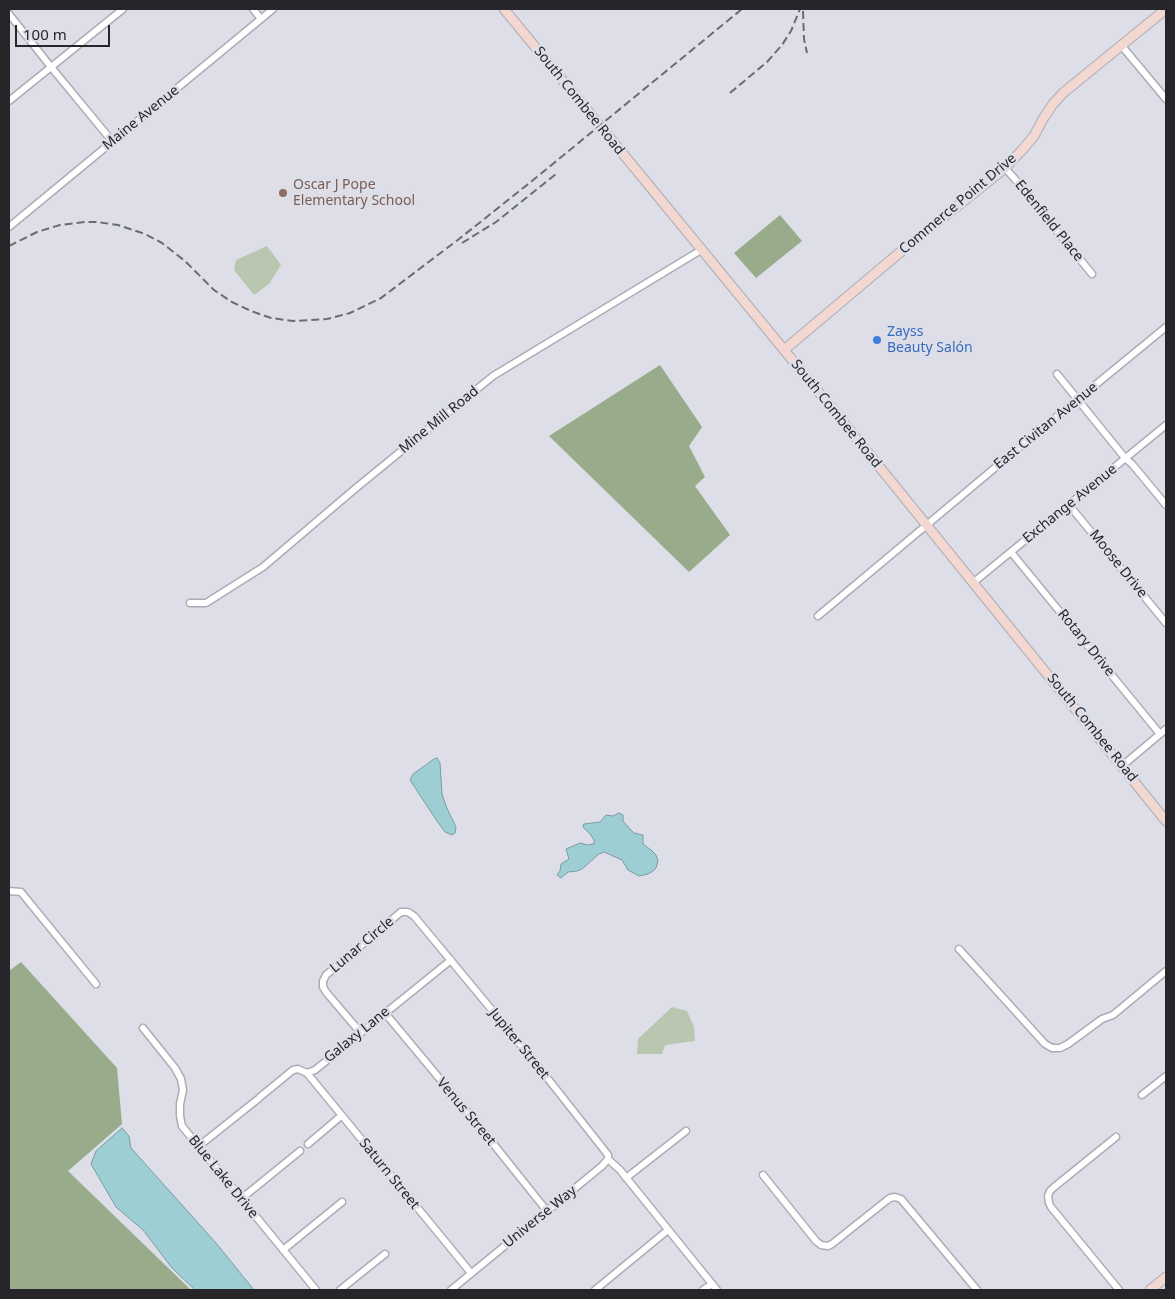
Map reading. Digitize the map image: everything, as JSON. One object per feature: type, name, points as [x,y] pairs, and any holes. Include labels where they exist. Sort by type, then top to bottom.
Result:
[{"type":"main road","name":"South Combee Road","points":[[504,9],[974,582],[1166,820]]},
{"type":"main road","name":"Commerce Point Drive","points":[[784,350],[904,249],[1005,168],[1024,149],[1053,104],[1063,93],[1166,9]]},
{"type":"main road","points":[[1150,1290],[1166,1277]]},
{"type":"street","points":[[9,102],[123,9]]},
{"type":"street","points":[[253,9],[261,19]]},
{"type":"street","name":"Maine Avenue","points":[[9,226],[273,9]]},
{"type":"street","points":[[9,14],[112,141]]},
{"type":"street","points":[[1121,45],[1166,99]]},
{"type":"street","name":"Edenfield Place","points":[[1005,168],[1092,274]]},
{"type":"street","name":"Mine Mill Road","points":[[190,603],[206,603],[263,567],[493,376],[701,250]]},
{"type":"street","name":"East Civitan Avenue","points":[[818,616],[1166,327]]},
{"type":"street","points":[[1057,374],[1166,505]]},
{"type":"street","name":"Exchange Avenue","points":[[974,582],[1166,425]]},
{"type":"street","name":"Moose Drive","points":[[1069,505],[1166,623]]},
{"type":"street","name":"Rotary Drive","points":[[1011,552],[1160,734]]},
{"type":"street","points":[[1122,766],[1166,729]]},
{"type":"street","points":[[9,891],[21,892],[96,984]]},
{"type":"street","name":"Lunar Circle","points":[[360,1032],[326,992],[323,987],[323,981],[326,975],[402,912],[408,912]]},
{"type":"street","name":"Jupiter Street","points":[[408,912],[414,916],[451,960],[608,1154],[608,1159],[620,1170],[717,1290]]},
{"type":"street","points":[[959,948],[1045,1044],[1052,1048],[1060,1048],[1068,1044],[1102,1019],[1113,1015],[1166,971]]},
{"type":"street","name":"Galaxy Lane","points":[[199,1146],[293,1070],[298,1069],[307,1073],[315,1070],[451,960]]},
{"type":"street","name":"Venus Street","points":[[385,1012],[547,1211]]},
{"type":"street","name":"Blue Lake Drive","points":[[143,1028],[175,1068],[181,1079],[183,1090],[180,1116],[182,1126],[316,1290]]},
{"type":"street","name":"Saturn Street","points":[[307,1073],[471,1273]]},
{"type":"street","points":[[1142,1095],[1166,1076]]},
{"type":"street","points":[[308,1144],[342,1116]]},
{"type":"street","points":[[626,1178],[686,1131]]},
{"type":"street","points":[[1116,1137],[1050,1191],[1048,1196],[1051,1207],[1119,1290]]},
{"type":"street","points":[[241,1199],[300,1151]]},
{"type":"street","name":"Universe Way","points":[[451,1290],[602,1166],[608,1159]]},
{"type":"street","points":[[763,1175],[821,1245],[828,1246],[832,1244],[886,1200],[890,1198],[901,1199],[977,1290]]},
{"type":"street","points":[[283,1250],[342,1202]]},
{"type":"street","points":[[595,1290],[668,1230]]},
{"type":"street","points":[[340,1290],[384,1254]]},
{"type":"street","points":[[703,1290],[712,1284]]},
{"type":"green space","points":[[780,215],[802,241],[756,278],[734,253]]},
{"type":"green space","points":[[267,246],[281,265],[269,284],[254,295],[234,270],[236,260]]},
{"type":"green space","points":[[660,365],[702,427],[689,446],[705,477],[695,486],[730,535],[689,572],[549,436]]},
{"type":"green space","points":[[21,962],[117,1068],[122,1124],[68,1171],[191,1290],[9,1290],[9,971]]},
{"type":"green space","points":[[672,1007],[687,1011],[694,1027],[695,1041],[665,1045],[662,1054],[637,1054],[638,1039]]},
{"type":"water","points":[[437,758],[440,763],[442,794],[456,827],[455,833],[452,835],[445,832],[410,780],[413,774]]},
{"type":"water","points":[[619,813],[623,815],[623,821],[634,833],[643,835],[643,844],[656,855],[658,861],[653,871],[639,876],[628,870],[622,860],[604,852],[582,869],[568,872],[561,878],[557,875],[561,864],[569,859],[566,849],[580,843],[594,844],[594,840],[583,827],[584,824],[600,822],[606,815],[613,816]]},
{"type":"water","points":[[122,1128],[129,1136],[131,1148],[216,1243],[254,1290],[195,1290],[172,1268],[143,1230],[116,1207],[91,1164],[96,1151]]},
{"type":"railway","points":[[9,246],[37,232],[60,225],[85,222],[118,225],[145,234],[162,243],[185,261],[214,290],[232,302],[251,311],[271,318],[293,321],[327,319],[350,313],[381,298],[459,239],[742,9]]},
{"type":"railway","points":[[730,93],[767,62],[782,45],[791,31],[800,9]]},
{"type":"railway","points":[[803,11],[804,39],[807,53]]},
{"type":"railway","points":[[462,243],[496,222],[556,174]]},
{"type":"place","name":"Oscar J Pope Elementary School","points":[[283,193]]},
{"type":"place","name":"Zayss Beauty Salón","points":[[877,340]]}]
